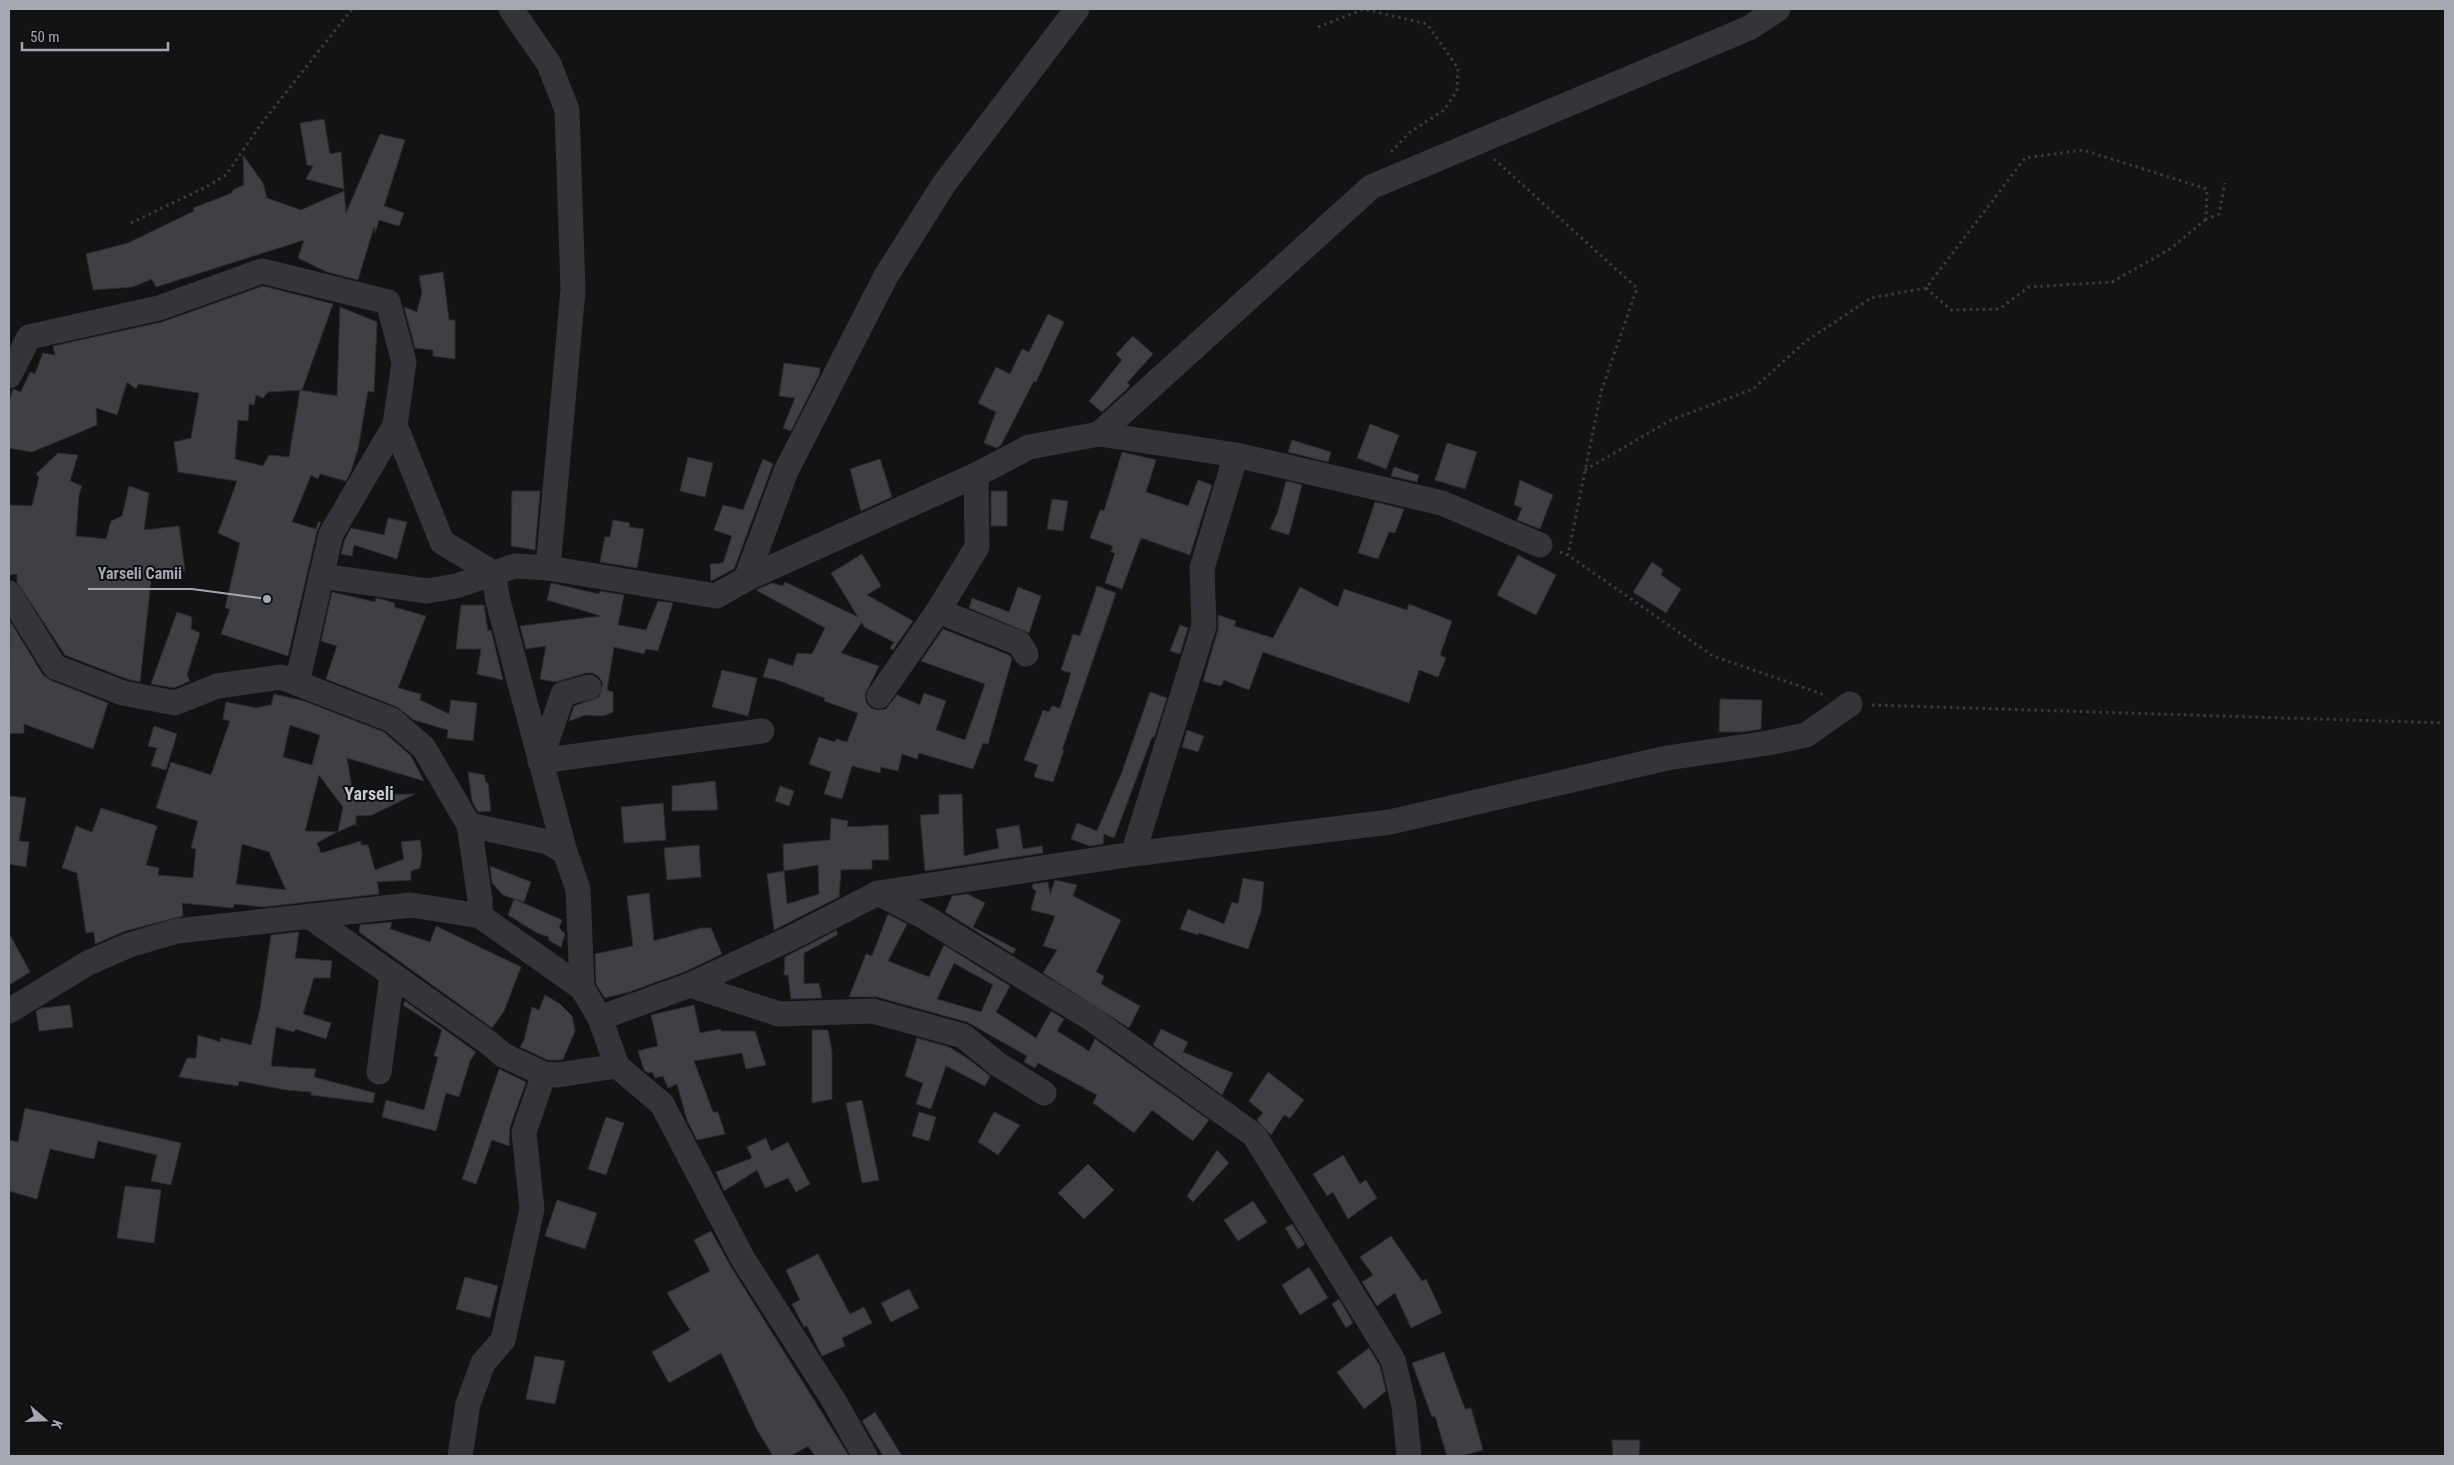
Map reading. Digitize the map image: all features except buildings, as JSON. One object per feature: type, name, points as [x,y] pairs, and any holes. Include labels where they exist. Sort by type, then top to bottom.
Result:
[{"type":"street","points":[[511,9],[549,64],[567,110],[573,290],[548,568]]},
{"type":"street","points":[[746,579],[786,471],[886,276],[944,184],[1077,9]]},
{"type":"street","points":[[1099,434],[1371,187],[1749,28],[1778,9]]},
{"type":"street","points":[[9,376],[30,337],[159,308],[262,272],[388,302],[404,362],[396,425],[331,534],[297,684]]},
{"type":"street","points":[[396,425],[442,542],[493,574],[498,600],[564,852],[578,889],[582,988]]},
{"type":"street","points":[[321,576],[427,591],[456,586],[515,566],[548,568],[716,596],[746,579],[976,475],[1029,447],[1099,434],[1236,456],[1442,503],[1540,545]]},
{"type":"street","points":[[1133,854],[1204,626],[1202,568],[1236,456]]},
{"type":"street","points":[[879,696],[938,611],[977,548],[976,475]]},
{"type":"street","points":[[9,593],[55,667],[123,693],[175,703],[217,686],[281,678],[392,720],[424,748],[469,825],[480,899],[480,916]]},
{"type":"street","points":[[938,611],[1019,643],[1026,654]]},
{"type":"street","points":[[540,761],[563,694],[589,687]]},
{"type":"street","points":[[600,1018],[690,985],[793,937],[878,893],[1133,854],[1390,822],[1667,758],[1768,743],[1806,735],[1850,704]]},
{"type":"street","points":[[540,761],[762,731]]},
{"type":"street","points":[[469,825],[548,842],[564,852]]},
{"type":"street","points":[[878,893],[923,916],[1092,1019],[1254,1135],[1393,1360],[1404,1406],[1409,1456]]},
{"type":"street","points":[[9,1011],[88,962],[129,945],[177,931],[411,905],[480,916],[582,988],[600,1018],[617,1066],[662,1104],[743,1259],[834,1401],[865,1456]]},
{"type":"street","points":[[309,916],[489,1043],[503,1055],[544,1074],[558,1075],[617,1066]]},
{"type":"street","points":[[379,1072],[392,975]]},
{"type":"street","points":[[690,985],[779,1014],[873,1011],[963,1036],[999,1065],[1044,1093]]},
{"type":"street","points":[[460,1456],[468,1404],[483,1364],[503,1340],[532,1208],[524,1132],[544,1074]]},
{"type":"path","points":[[131,223],[204,188],[226,175],[261,124],[352,9]]},
{"type":"path","points":[[1318,27],[1364,10],[1427,24],[1458,68],[1457,91],[1444,110],[1409,133],[1376,168],[1371,187]]},
{"type":"path","points":[[1476,143],[1637,288],[1601,392],[1568,555]]},
{"type":"path","points":[[1585,470],[1671,420],[1753,389],[1806,342],[1871,298],[1926,288],[2025,158],[2083,150],[2176,177],[2207,188],[2206,219]]},
{"type":"path","points":[[1926,288],[1951,310],[1999,309],[2029,287],[2112,282],[2170,249],[2206,219],[2219,214],[2225,182]]},
{"type":"path","points":[[1540,545],[1568,555],[1713,656],[1850,704],[2445,723]]},
{"type":"place","name":"Yarseli Camii","points":[[267,599]]},
{"type":"district","name":"Yarseli","points":[[369,793]]}]
